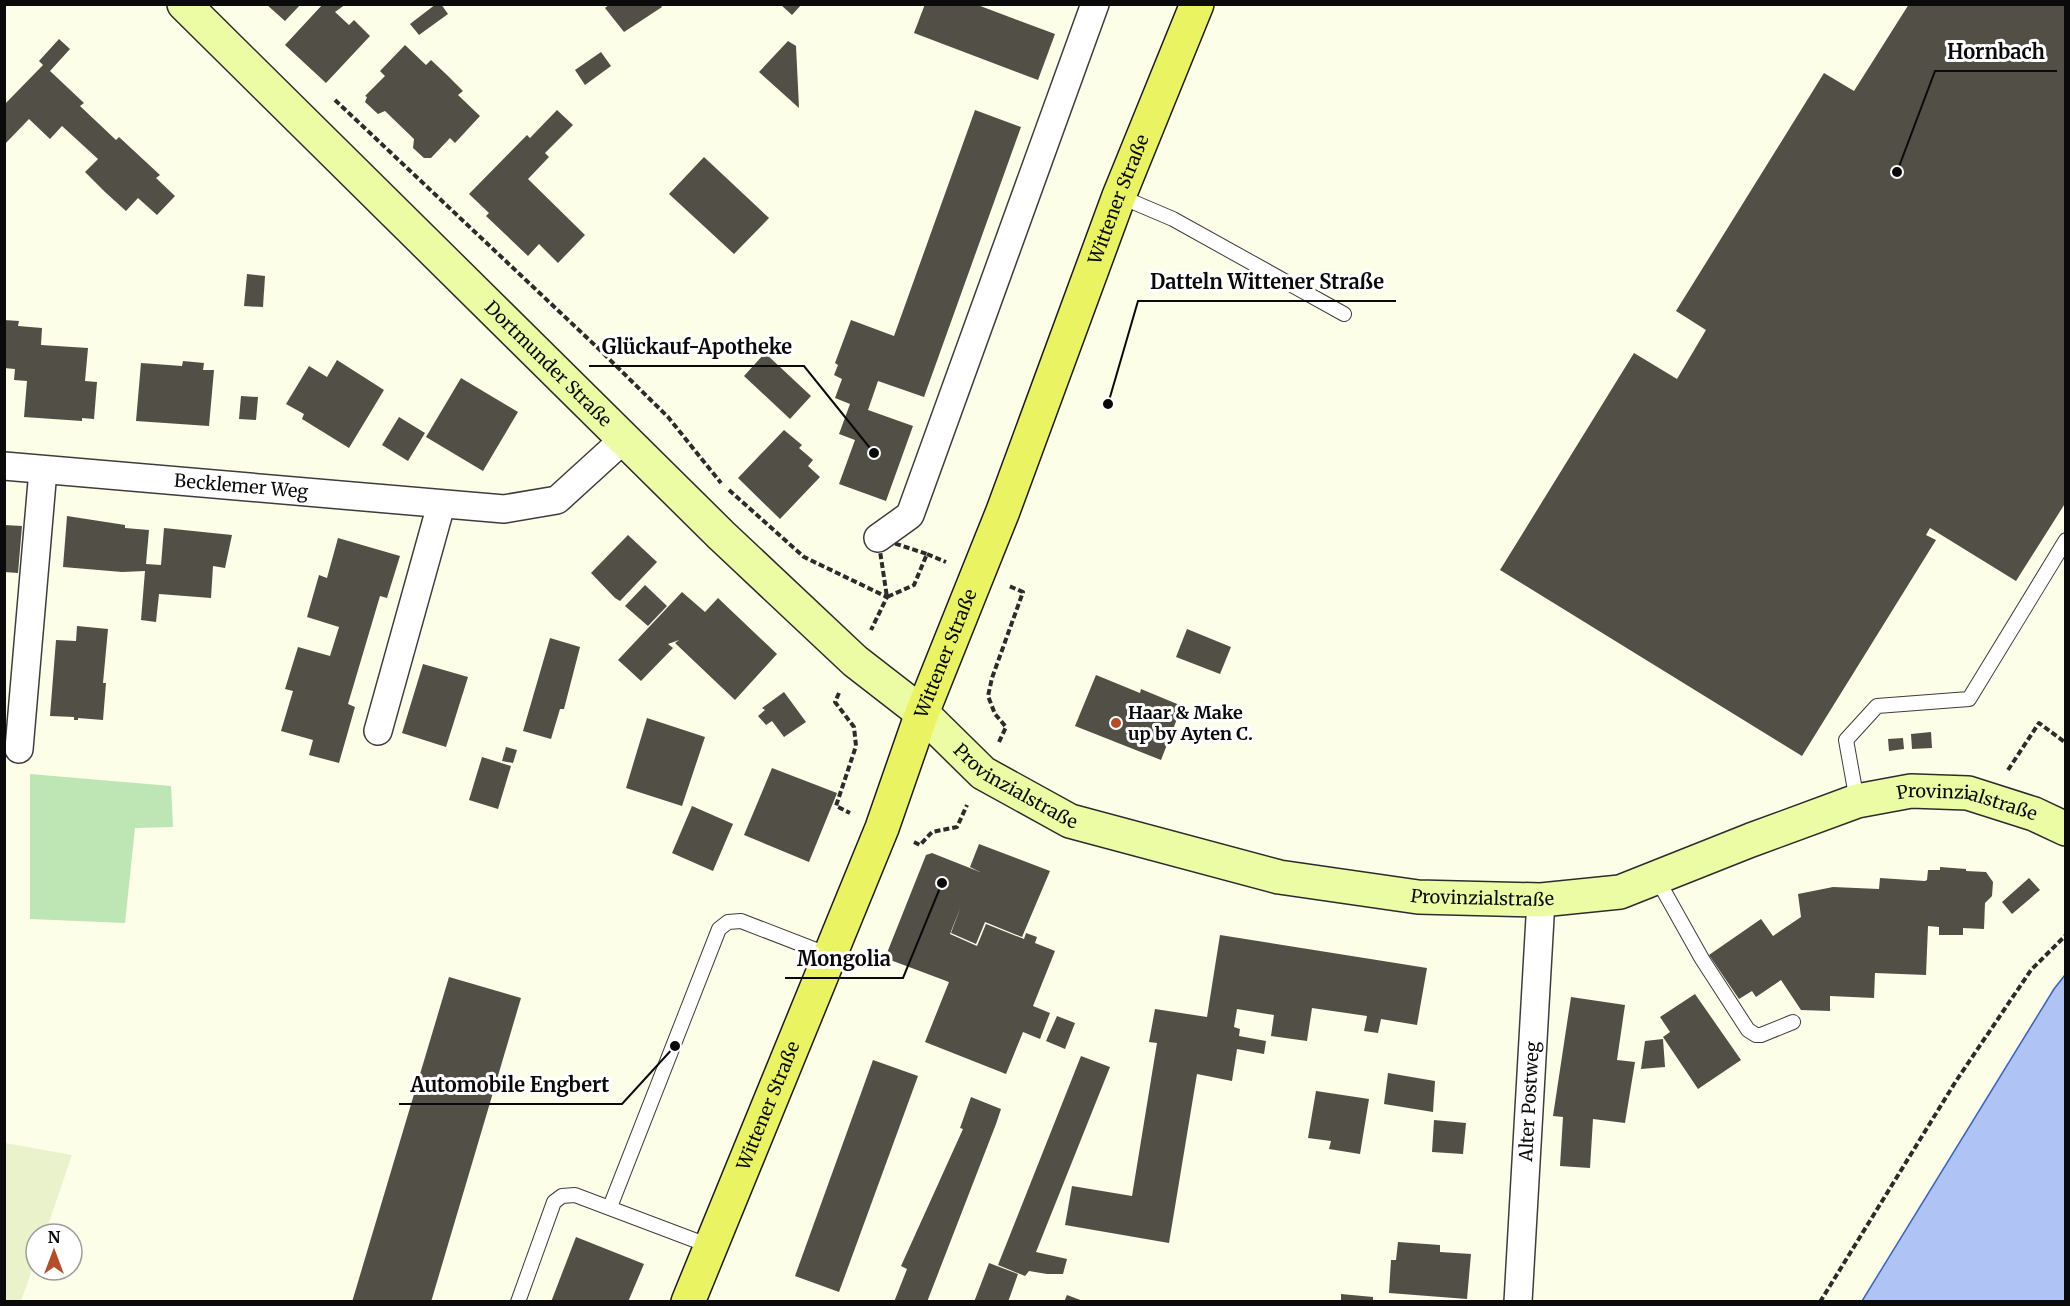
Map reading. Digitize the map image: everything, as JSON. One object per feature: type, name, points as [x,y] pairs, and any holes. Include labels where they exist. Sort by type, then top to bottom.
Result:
[{"type":"main road","name":"Dortmunder Straße","points":[[184,4],[721,534],[855,661],[922,713]]},
{"type":"main road","name":"Wittener Straße","points":[[688,1302],[882,828],[922,713],[1003,511],[1119,196],[1197,4]]},
{"type":"main road","name":"Provinzialstraße","points":[[922,713],[983,773],[1070,821],[1279,877],[1418,897],[1541,900],[1620,892],[1857,801],[1911,791],[1968,793],[2034,814],[2066,829]]},
{"type":"street","points":[[878,538],[910,515],[1095,4]]},
{"type":"street","name":"Becklemer Weg","points":[[4,466],[504,509],[557,500],[624,439]]},
{"type":"street","points":[[19,749],[43,470]]},
{"type":"street","points":[[378,731],[441,505]]},
{"type":"street","name":"Alter Postweg","points":[[1518,1302],[1541,900]]},
{"type":"lane","points":[[1119,196],[1173,219],[1344,314]]},
{"type":"lane","points":[[1857,801],[1846,740],[1877,706],[1969,699],[2066,540]]},
{"type":"lane","points":[[1656,877],[1702,958],[1748,1030],[1761,1035],[1793,1022]]},
{"type":"lane","points":[[610,1207],[719,929],[728,922],[741,921],[830,955]]},
{"type":"lane","points":[[518,1302],[554,1202],[562,1196],[575,1195],[710,1246]]},
{"type":"path","points":[[330,96],[668,417],[722,484],[804,557],[887,597]]},
{"type":"path","points":[[1989,799],[2039,723],[2066,743]]},
{"type":"path","points":[[1820,1302],[1956,1081],[2031,970],[2066,935]]},
{"type":"green space","points":[[30,774],[171,786],[173,827],[135,828],[125,923],[30,919]]},
{"type":"green space","points":[[5,1143],[72,1155],[49,1222],[24,1222],[24,1282],[28,1282],[21,1301],[5,1301]]},
{"type":"water","points":[[2065,975],[2065,1301],[1862,1301],[2054,989]]},
{"type":"building","points":[[266,4],[301,4],[285,21]]},
{"type":"building","points":[[323,4],[346,4],[335,12],[349,25],[354,20],[370,36],[326,83],[285,45]]},
{"type":"building","points":[[436,4],[441,4],[448,14],[419,35],[410,24]]},
{"type":"building","points":[[610,4],[660,4],[662,7],[624,32],[605,8]]},
{"type":"building","points":[[780,4],[802,4],[792,15]]},
{"type":"building","points":[[925,4],[975,4],[1055,34],[1038,80],[914,33]]},
{"type":"building","points":[[1909,4],[2066,4],[2066,502],[2016,581],[1930,528],[1926,535],[1936,540],[1802,756],[1500,570],[1634,353],[1677,379],[1706,330],[1676,311],[1824,73],[1854,91]]},
{"type":"building","points":[[59,39],[70,49],[50,71],[84,103],[80,106],[116,140],[119,137],[160,175],[156,178],[175,196],[157,215],[138,198],[126,211],[105,192],[85,172],[98,159],[62,126],[50,139],[29,119],[4,145],[4,105],[43,65],[39,61]]},
{"type":"building","points":[[788,41],[796,46],[799,108],[759,72]]},
{"type":"building","points":[[405,45],[426,65],[431,60],[447,75],[463,91],[458,95],[480,116],[455,143],[450,138],[431,158],[424,158],[413,148],[414,139],[385,111],[378,114],[365,102],[367,97],[365,96],[385,76],[380,71]]},
{"type":"building","points":[[601,52],[611,66],[585,85],[575,70]]},
{"type":"building","points":[[557,110],[573,125],[545,153],[549,157],[528,179],[585,235],[558,263],[539,244],[528,256],[486,216],[489,213],[469,194],[527,135],[530,138]]},
{"type":"building","points":[[975,110],[1021,127],[924,397],[878,381],[868,410],[913,426],[886,501],[839,484],[855,440],[839,434],[850,404],[835,398],[842,379],[834,375],[838,365],[835,363],[851,320],[894,336]]},
{"type":"building","points":[[704,157],[769,218],[734,254],[669,194]]},
{"type":"building","points":[[247,274],[265,276],[263,307],[244,306]]},
{"type":"building","points":[[4,320],[19,321],[18,326],[42,328],[41,345],[88,348],[85,381],[97,382],[94,419],[82,418],[82,421],[24,417],[27,381],[14,380],[15,369],[4,368]]},
{"type":"building","points":[[765,353],[811,396],[790,419],[744,376]]},
{"type":"building","points":[[337,360],[384,390],[349,448],[302,419],[304,414],[286,404],[309,366],[327,377]]},
{"type":"building","points":[[183,361],[204,363],[203,370],[214,370],[209,426],[136,421],[141,363],[182,366]]},
{"type":"building","points":[[461,378],[518,412],[483,471],[426,437]]},
{"type":"building","points":[[241,396],[258,397],[256,420],[239,419]]},
{"type":"building","points":[[399,417],[425,433],[408,461],[382,445]]},
{"type":"building","points":[[784,430],[802,445],[799,448],[813,460],[808,466],[820,477],[780,519],[738,478]]},
{"type":"building","points":[[67,516],[125,525],[125,528],[149,530],[146,564],[161,565],[164,528],[232,535],[225,568],[213,566],[211,598],[159,594],[156,622],[141,620],[145,571],[122,572],[63,567]]},
{"type":"building","points":[[4,525],[22,526],[18,573],[4,572]]},
{"type":"building","points":[[628,535],[657,562],[620,601],[591,573]]},
{"type":"building","points":[[338,538],[400,556],[387,598],[380,596],[348,704],[355,707],[339,763],[309,755],[313,740],[281,731],[293,691],[285,689],[298,647],[330,656],[339,627],[307,617],[319,575],[327,578]]},
{"type":"building","points":[[645,585],[667,606],[648,626],[625,606]]},
{"type":"building","points":[[682,592],[705,612],[718,598],[777,654],[735,700],[675,643],[679,640],[668,644],[673,648],[641,681],[618,660]]},
{"type":"building","points":[[77,626],[108,629],[103,683],[106,683],[103,720],[78,718],[74,720],[74,717],[50,716],[56,640],[76,641]]},
{"type":"building","points":[[1187,629],[1231,647],[1220,674],[1176,657]]},
{"type":"building","points":[[550,638],[580,647],[564,709],[560,709],[551,739],[523,731]]},
{"type":"building","points":[[423,664],[468,677],[446,747],[402,733]]},
{"type":"building","points":[[1096,675],[1140,693],[1141,689],[1182,706],[1161,760],[1075,726]]},
{"type":"building","points":[[784,692],[806,722],[784,737],[772,721],[766,725],[758,716],[765,710],[762,708]]},
{"type":"building","points":[[647,718],[705,737],[682,806],[626,788]]},
{"type":"building","points":[[1931,732],[1932,748],[1912,749],[1911,734]]},
{"type":"building","points":[[1903,738],[1904,749],[1889,751],[1888,739]]},
{"type":"building","points":[[506,747],[517,750],[513,763],[502,761]]},
{"type":"building","points":[[482,757],[511,766],[498,809],[469,800]]},
{"type":"building","points":[[772,768],[837,793],[809,862],[744,835]]},
{"type":"building","points":[[692,806],[733,824],[713,871],[672,853]]},
{"type":"building","points":[[979,844],[1050,871],[1022,937],[985,922],[976,944],[951,933],[961,906],[950,934],[977,946],[986,924],[1024,939],[1026,933],[1037,937],[1035,943],[1055,951],[1033,1006],[1050,1013],[1040,1039],[1023,1032],[1006,1074],[925,1042],[949,982],[885,958],[926,855],[932,853],[980,872],[970,867]]},
{"type":"building","points":[[1940,867],[1986,872],[1993,882],[1992,896],[1985,903],[1984,929],[1963,928],[1963,935],[1939,935],[1939,927],[1928,926],[1926,975],[1875,973],[1874,998],[1830,996],[1830,1011],[1801,1010],[1781,980],[1756,997],[1752,991],[1739,999],[1709,955],[1761,919],[1773,936],[1801,917],[1798,894],[1833,887],[1879,889],[1880,878],[1925,881],[1928,870],[1940,870]]},
{"type":"building","points":[[2029,878],[2040,890],[2012,914],[2002,902]]},
{"type":"building","points":[[1220,935],[1427,968],[1417,1025],[1381,1019],[1378,1033],[1364,1031],[1367,1016],[1312,1008],[1307,1041],[1271,1036],[1274,1015],[1237,1009],[1234,1027],[1240,1029],[1239,1036],[1266,1041],[1264,1054],[1237,1049],[1232,1081],[1197,1074],[1169,1243],[1065,1225],[1072,1186],[1132,1196],[1157,1043],[1149,1042],[1155,1009],[1207,1017]]},
{"type":"building","points":[[449,977],[521,998],[431,1302],[352,1302]]},
{"type":"building","points":[[1695,994],[1741,1060],[1698,1089],[1663,1037],[1670,1032],[1660,1017]]},
{"type":"building","points":[[1571,997],[1625,1005],[1617,1060],[1635,1062],[1625,1123],[1593,1119],[1590,1168],[1560,1166],[1563,1117],[1553,1116]]},
{"type":"building","points":[[1057,1016],[1075,1023],[1065,1049],[1046,1041]]},
{"type":"building","points":[[1663,1039],[1665,1067],[1641,1069],[1645,1041]]},
{"type":"building","points":[[1081,1056],[1110,1067],[1036,1252],[1067,1259],[1063,1274],[1029,1271],[1025,1276],[998,1265]]},
{"type":"building","points":[[873,1060],[918,1076],[839,1292],[795,1276]]},
{"type":"building","points":[[1388,1073],[1435,1081],[1433,1112],[1384,1104]]},
{"type":"building","points":[[1316,1091],[1369,1099],[1360,1154],[1329,1149],[1331,1141],[1308,1138]]},
{"type":"building","points":[[971,1097],[1001,1109],[996,1124],[927,1302],[894,1302],[907,1269],[901,1266],[963,1129],[960,1128]]},
{"type":"building","points":[[1434,1120],[1466,1123],[1463,1154],[1432,1152]]},
{"type":"building","points":[[576,1237],[644,1264],[628,1302],[551,1302]]},
{"type":"building","points":[[1398,1242],[1440,1245],[1440,1252],[1471,1254],[1467,1299],[1389,1293],[1391,1260],[1396,1260]]},
{"type":"building","points":[[989,1263],[1018,1274],[1008,1302],[974,1302]]},
{"type":"building","points":[[1341,1294],[1373,1297],[1373,1302],[1341,1302]]},
{"type":"building","points":[[1067,1295],[1083,1301],[1083,1302],[1064,1302]]},
{"type":"place","name":"Hornbach","points":[[1897,172]]},
{"type":"place","name":"Datteln Wittener Straße","points":[[1108,404]]},
{"type":"place","name":"Glückauf-Apotheke","points":[[874,453]]},
{"type":"place","name":"Haar & Make up by Ayten C.","points":[[1116,723]]},
{"type":"place","name":"Mongolia","points":[[942,883]]},
{"type":"place","name":"Automobile Engbert","points":[[675,1046]]}]
